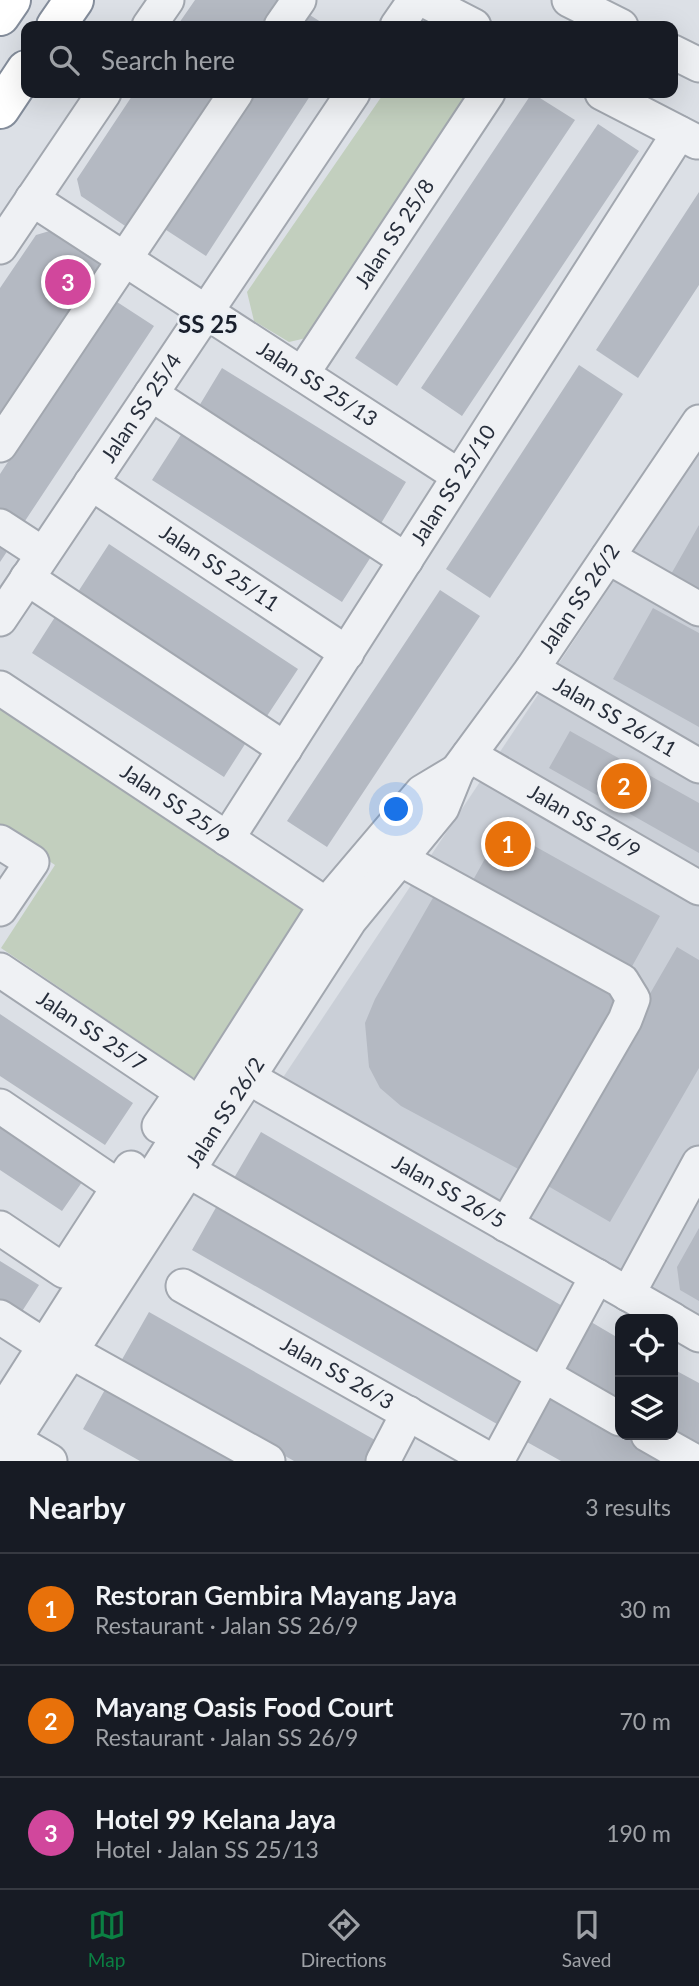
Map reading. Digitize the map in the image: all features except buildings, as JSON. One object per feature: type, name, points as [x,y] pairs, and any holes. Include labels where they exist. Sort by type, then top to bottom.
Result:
[{"type":"highway","points":[[0,16],[10,0]]},
{"type":"highway","points":[[59,21],[74,0]]},
{"type":"highway","points":[[0,109],[21,78]]},
{"type":"street","points":[[152,21],[167,0]]},
{"type":"street","points":[[284,21],[299,0]]},
{"type":"street","points":[[400,21],[415,0]]},
{"type":"street","points":[[424,0],[464,21]]},
{"type":"street","points":[[569,0],[611,21]]},
{"type":"street","points":[[678,54],[699,65]]},
{"type":"street","points":[[0,247],[101,98]]},
{"type":"street","points":[[0,445],[233,98]]},
{"type":"street","name":"Jalan SS 25/4","points":[[0,618],[350,98]]},
{"type":"street","name":"Jalan SS 25/8","points":[[302,374],[485,98]]},
{"type":"street","name":"Jalan SS 25/10","points":[[227,839],[460,476],[689,138],[612,98]]},
{"type":"street","name":"Jalan SS 25/13","points":[[32,199],[460,476]]},
{"type":"street","points":[[151,394],[406,560]]},
{"type":"street","name":"Jalan SS 26/2","points":[[338,913],[402,860],[442,808],[463,763],[532,669],[608,557],[694,441]]},
{"type":"street","name":"Jalan SS 25/11","points":[[91,483],[347,653]]},
{"type":"street","points":[[0,526],[35,566],[285,749]]},
{"type":"street","points":[[608,557],[699,610]]},
{"type":"street","name":"Jalan SS 26/11","points":[[532,669],[699,766]]},
{"type":"street","name":"Jalan SS 25/9","points":[[0,688],[338,913]]},
{"type":"street","name":"Jalan SS 26/2","points":[[3,1437],[338,913],[422,792],[463,763]]},
{"type":"street","name":"Jalan SS 26/9","points":[[463,763],[699,888]]},
{"type":"street","points":[[0,842],[32,862],[0,909]]},
{"type":"street","points":[[402,860],[622,981],[633,999],[625,1020],[506,1225]]},
{"type":"street","name":"Jalan SS 25/7","points":[[0,971],[182,1092],[119,1187]]},
{"type":"street","name":"Jalan SS 26/2","points":[[58,1348],[187,1170],[236,1070]]},
{"type":"street","name":"Jalan SS 26/5","points":[[236,1070],[663,1314]]},
{"type":"street","points":[[0,1106],[119,1187],[64,1271],[0,1228]]},
{"type":"street","points":[[628,1294],[699,1163]]},
{"type":"street","points":[[187,1170],[615,1416]]},
{"type":"street","points":[[495,1461],[597,1276]]},
{"type":"street","name":"Jalan SS 26/3","points":[[183,1286],[495,1461]]},
{"type":"street","points":[[0,1317],[268,1461]]},
{"type":"street","name":"Jalan SS 26/5","points":[[678,1323],[699,1335]]},
{"type":"street","points":[[383,1461],[408,1413]]},
{"type":"street","points":[[3,1437],[50,1461]]},
{"type":"street","points":[[657,1440],[694,1461]]},
{"type":"shaded area","points":[[699,453],[699,1351],[678,1339],[678,1314],[634,1314],[266,1103]]},
{"type":"green space","points":[[381,98],[470,98],[315,336],[289,342],[254,321],[247,292]]},
{"type":"green space","points":[[0,705],[310,908],[199,1082],[1,948],[55,865],[0,828]]},
{"type":"place","name":"Hotel 99 Kelana Jaya","points":[[68,282]]},
{"type":"place","name":"Mayang Oasis Food Court","points":[[624,786]]},
{"type":"place","name":"Restoran Gembira Mayang Jaya","points":[[508,844]]},
{"type":"district","name":"SS 25","points":[[208,325]]}]
